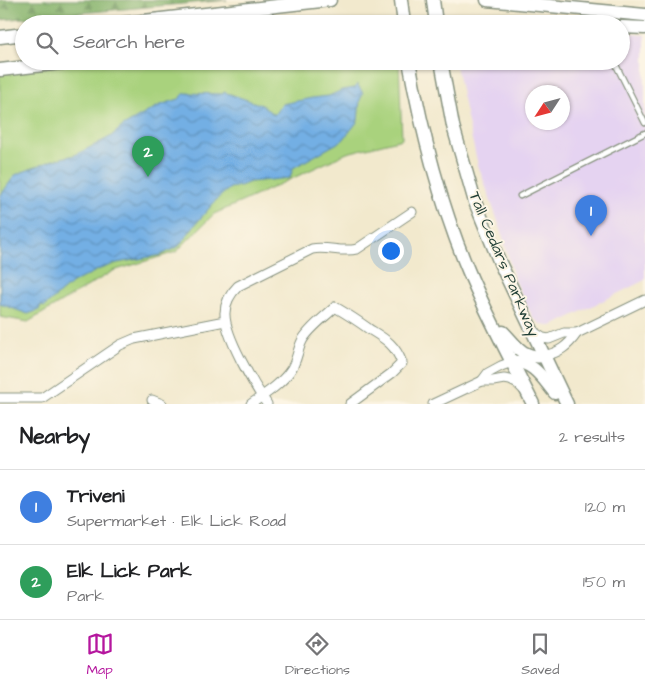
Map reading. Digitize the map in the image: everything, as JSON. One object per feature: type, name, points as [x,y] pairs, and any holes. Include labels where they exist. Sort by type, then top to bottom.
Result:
[{"type":"main road","points":[[198,15],[330,0]]},
{"type":"main road","points":[[402,0],[403,15]]},
{"type":"main road","points":[[433,0],[435,15]]},
{"type":"main road","points":[[487,0],[591,15]]},
{"type":"main road","points":[[630,17],[645,15]]},
{"type":"main road","points":[[630,23],[645,28]]},
{"type":"main road","points":[[0,37],[15,35]]},
{"type":"main road","points":[[0,70],[15,68]]},
{"type":"main road","name":"Tall Cedars Parkway","points":[[411,70],[430,158],[468,271],[531,400]]},
{"type":"main road","name":"Tall Cedars Parkway","points":[[444,70],[453,126],[475,202],[500,263],[566,404]]},
{"type":"main road","points":[[492,323],[505,333],[518,349],[534,356],[543,356]]},
{"type":"main road","points":[[512,362],[522,362],[534,369],[566,404]]},
{"type":"street","points":[[264,400],[228,332],[225,311],[227,301],[232,292],[238,286],[312,249],[321,247],[350,251],[357,249],[412,212]]},
{"type":"street","points":[[530,328],[542,338],[548,339],[564,333],[577,333],[645,300]]},
{"type":"street","points":[[252,404],[264,400],[290,371],[302,340],[313,327],[335,308],[386,339],[398,353],[402,363],[392,373],[350,404]]},
{"type":"street","points":[[0,398],[42,401],[120,345],[134,339],[225,321]]},
{"type":"street","points":[[543,356],[570,344],[577,333]]},
{"type":"street","points":[[482,381],[488,373],[512,362]]},
{"type":"street","points":[[433,404],[482,381],[504,379],[518,384],[531,400]]},
{"type":"street","points":[[151,402],[162,404]]},
{"type":"lane","points":[[618,70],[645,123]]},
{"type":"lane","points":[[520,196],[645,133]]},
{"type":"shaded area","points":[[630,34],[645,35],[645,280],[552,326],[542,325],[533,318],[514,278],[501,230],[478,165],[457,70],[630,70]]},
{"type":"green space","points":[[0,0],[227,0],[57,15],[15,15],[15,19],[0,20]]},
{"type":"green space","points":[[399,70],[402,139],[347,153],[214,214],[176,252],[113,271],[28,322],[0,317],[0,71]]},
{"type":"water","points":[[357,84],[363,93],[360,100],[358,121],[343,140],[293,168],[290,178],[250,182],[230,188],[217,199],[179,246],[161,255],[117,263],[100,269],[72,283],[44,307],[41,305],[39,310],[28,314],[0,304],[0,196],[15,175],[53,160],[75,155],[110,137],[123,126],[160,105],[179,99],[185,93],[223,94],[224,92],[262,105],[274,115],[282,104],[329,96],[342,90],[355,88]]},
{"type":"place","name":"Elk Lick Park","points":[[148,177]]},
{"type":"place","name":"Triveni","points":[[591,236]]}]
